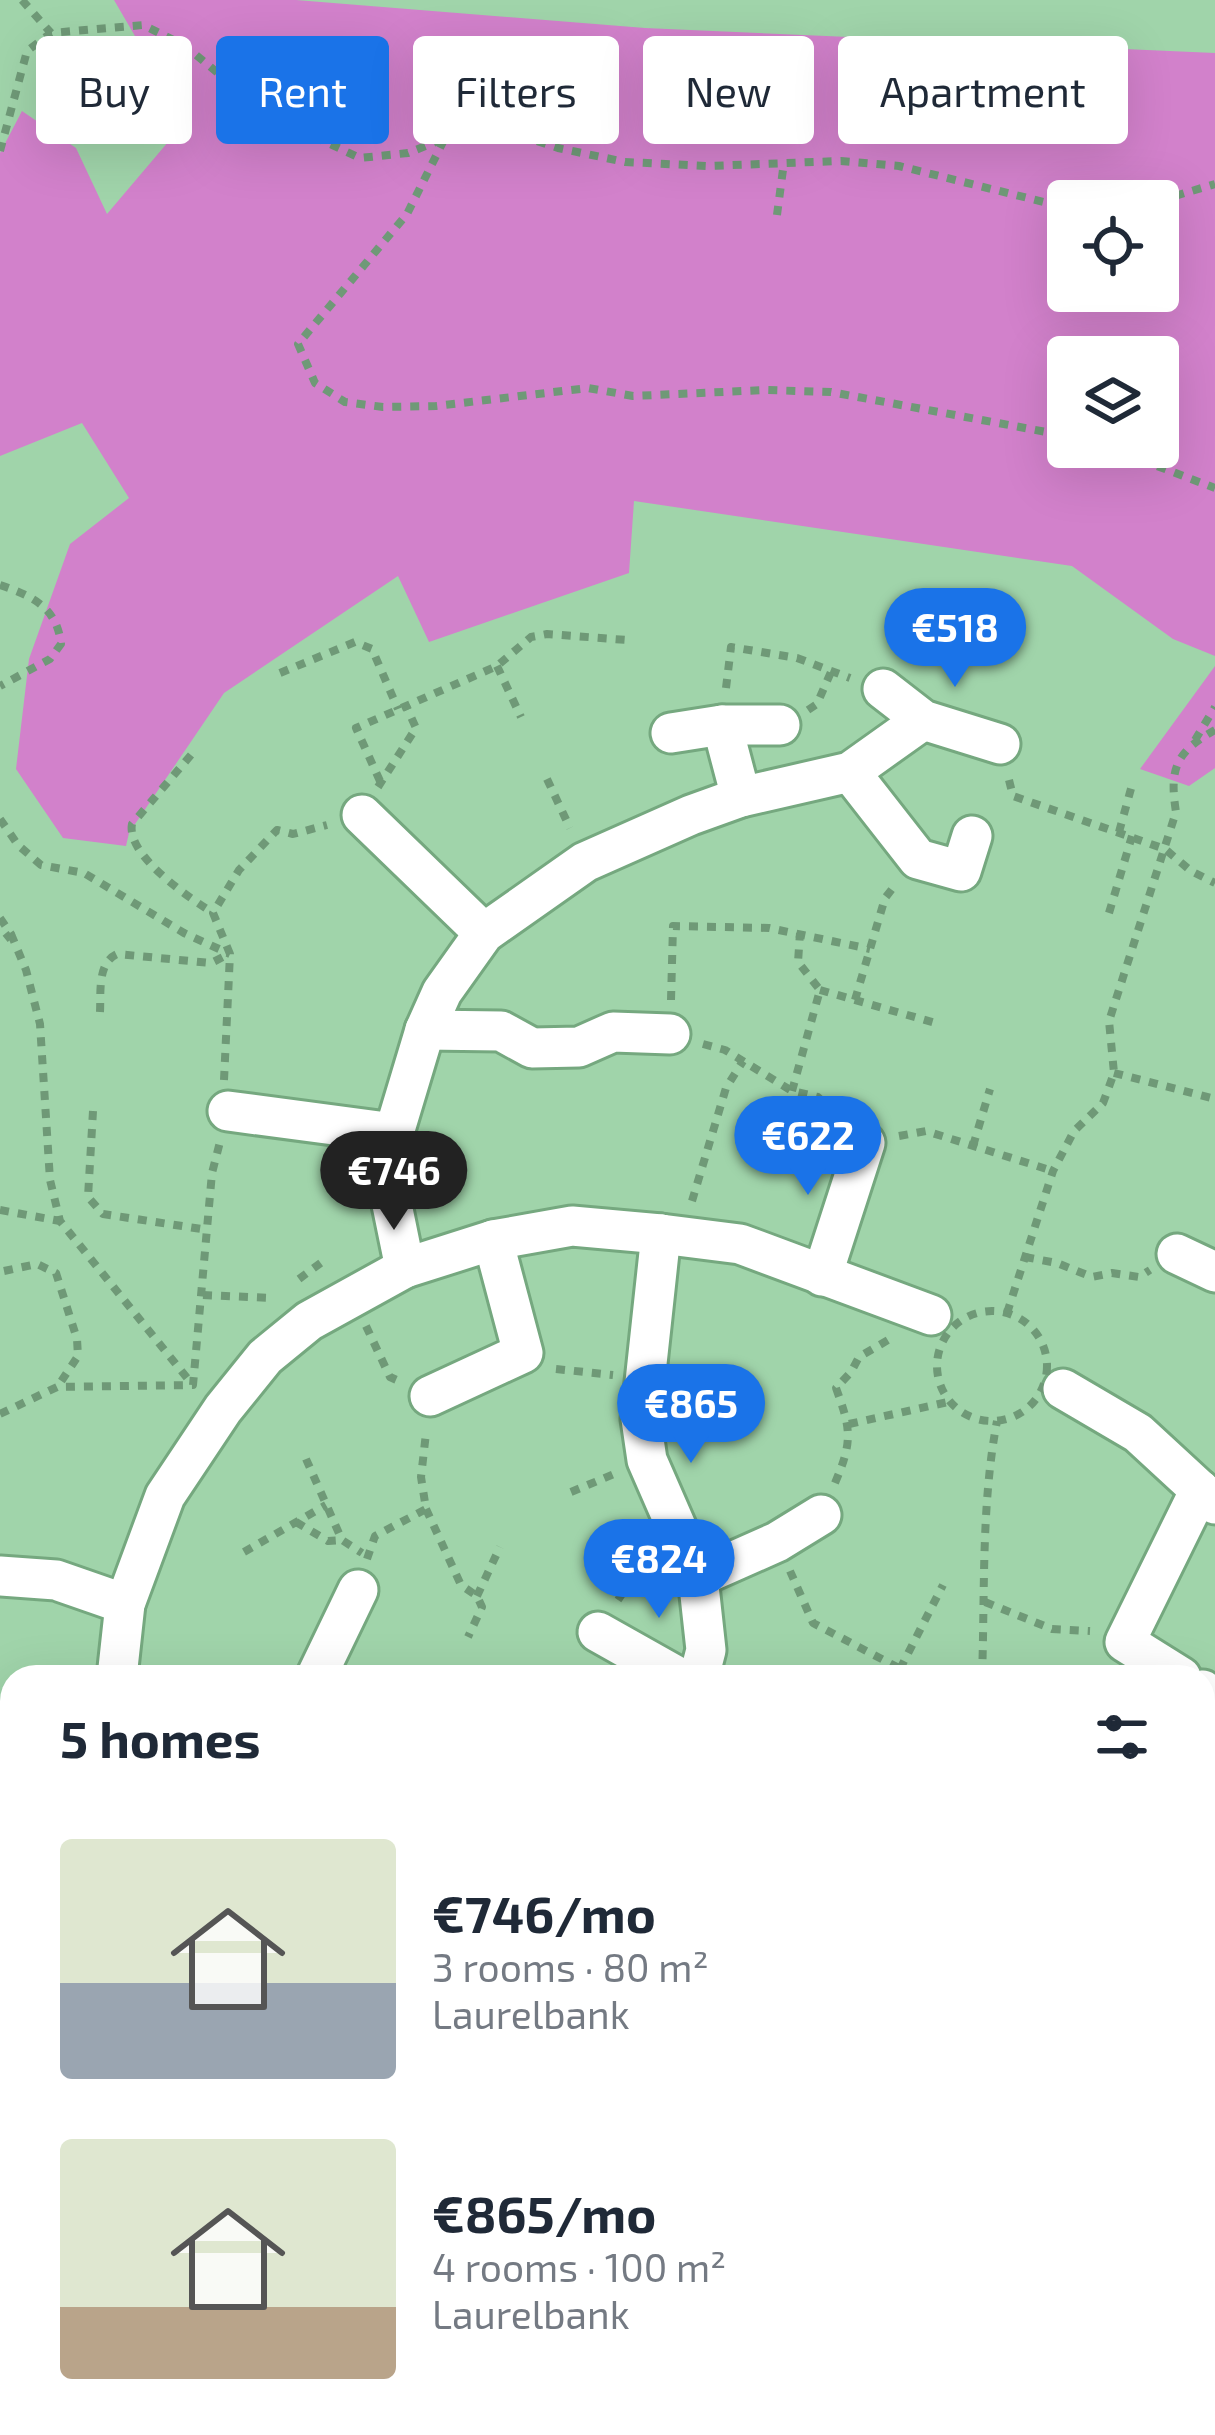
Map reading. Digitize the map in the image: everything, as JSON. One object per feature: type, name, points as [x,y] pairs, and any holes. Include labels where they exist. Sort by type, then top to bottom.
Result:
[{"type":"street","points":[[883,689],[923,720],[1000,743]]},
{"type":"street","points":[[405,1268],[388,1185],[394,1133],[425,1030],[442,992],[484,933],[585,862],[741,797],[850,772],[923,720]]},
{"type":"street","points":[[722,725],[741,797]]},
{"type":"street","points":[[671,733],[722,725],[780,725]]},
{"type":"street","points":[[850,772],[918,859],[961,871],[973,836]]},
{"type":"street","points":[[372,799],[484,933]]},
{"type":"street","points":[[425,1030],[501,1030],[532,1048],[579,1047],[613,1032],[670,1034]]},
{"type":"street","points":[[228,1111],[394,1133]]},
{"type":"street","points":[[822,1276],[865,1143]]},
{"type":"street","points":[[118,1665],[125,1604],[208,1397],[309,1321],[405,1268],[493,1240],[572,1226],[671,1235],[740,1244],[822,1276],[907,1320]]},
{"type":"street","points":[[671,1235],[641,1419],[647,1460],[693,1566],[706,1650],[702,1665]]},
{"type":"street","points":[[430,1396],[523,1353],[493,1240]]},
{"type":"street","points":[[1177,1254],[1215,1272]]},
{"type":"street","points":[[1072,1409],[1138,1433],[1208,1497],[1126,1642],[1162,1665]]},
{"type":"street","points":[[693,1566],[777,1542],[821,1515]]},
{"type":"street","points":[[321,1665],[363,1573]]},
{"type":"street","points":[[0,1576],[56,1580],[125,1604]]},
{"type":"street","points":[[598,1632],[657,1665]]},
{"type":"path","points":[[22,0],[51,33]]},
{"type":"path","points":[[0,151],[28,51],[51,33],[143,25],[184,45],[236,88],[298,128],[359,158],[408,153],[430,144]]},
{"type":"path","points":[[442,144],[407,214],[298,344],[315,382],[345,402],[436,406],[588,388],[633,396],[831,392],[1047,432]]},
{"type":"path","points":[[546,144],[626,162],[708,166],[841,161],[898,166],[1047,203]]},
{"type":"path","points":[[777,214],[784,163]]},
{"type":"path","points":[[1179,195],[1215,184]]},
{"type":"path","points":[[1162,468],[1215,488]]},
{"type":"path","points":[[0,585],[42,602],[59,626],[62,644],[50,659],[0,686]]},
{"type":"path","points":[[372,799],[356,728],[496,666],[530,638],[547,634],[627,640]]},
{"type":"path","points":[[213,913],[238,870],[277,830],[293,834],[372,799],[416,728],[372,650],[363,643],[355,642],[280,673]]},
{"type":"path","points":[[722,725],[731,646],[796,658],[883,689]]},
{"type":"path","points":[[496,666],[520,717]]},
{"type":"path","points":[[1007,1313],[1053,1172],[1074,1131],[1103,1103],[1114,1072],[1108,1021],[1176,812],[1171,780],[1179,759],[1215,706]]},
{"type":"path","points":[[1194,741],[1215,730]]},
{"type":"path","points":[[1000,743],[1012,796],[1165,849],[1215,883]]},
{"type":"path","points":[[191,755],[132,824],[130,833],[140,854],[213,913],[230,954],[222,1066],[228,1111],[212,1173],[202,1295],[208,1397]]},
{"type":"path","points":[[548,779],[585,862]]},
{"type":"path","points":[[1119,832],[1132,785]]},
{"type":"path","points":[[0,819],[18,845],[41,865],[84,873],[184,933],[230,954]]},
{"type":"path","points":[[1109,913],[1132,836]]},
{"type":"path","points":[[855,1000],[884,898],[918,859]]},
{"type":"path","points":[[0,918],[26,970],[40,1024],[50,1180],[60,1221],[208,1397]]},
{"type":"path","points":[[870,949],[769,928],[673,926],[670,1034],[725,1049],[792,1091],[818,1097],[865,1143],[926,1131],[1053,1172]]},
{"type":"path","points":[[800,933],[798,962],[820,990],[939,1024]]},
{"type":"path","points":[[0,943],[11,934]]},
{"type":"path","points":[[100,1012],[104,965],[109,957],[212,963],[230,954]]},
{"type":"path","points":[[792,1091],[820,990]]},
{"type":"path","points":[[671,1235],[726,1088],[743,1061]]},
{"type":"path","points":[[1114,1072],[1215,1099]]},
{"type":"path","points":[[974,1146],[990,1089]]},
{"type":"path","points":[[93,1111],[88,1197],[92,1206],[103,1214],[208,1230]]},
{"type":"path","points":[[0,1210],[60,1221]]},
{"type":"path","points":[[1025,1257],[1058,1263],[1092,1277],[1139,1277],[1177,1254]]},
{"type":"path","points":[[202,1295],[268,1301],[326,1259]]},
{"type":"path","points":[[4,1271],[37,1264],[56,1273],[78,1356],[57,1387]]},
{"type":"path","points":[[351,1294],[390,1377],[430,1396],[421,1477],[425,1509],[461,1585],[477,1596],[482,1607],[468,1637]]},
{"type":"path","points":[[980,1312],[1007,1313],[1030,1326],[1041,1341],[1046,1379],[1039,1397],[1025,1411],[997,1421],[970,1418],[950,1402],[937,1378],[940,1344],[963,1318],[980,1312]]},
{"type":"path","points":[[821,1515],[850,1450],[849,1424],[836,1388],[859,1357],[907,1320]]},
{"type":"path","points":[[523,1353],[550,1369],[645,1378]]},
{"type":"path","points":[[0,1414],[57,1387],[208,1397]]},
{"type":"path","points":[[849,1424],[950,1402]]},
{"type":"path","points":[[982,1665],[986,1482],[997,1421]]},
{"type":"path","points":[[306,1459],[342,1540],[363,1573]]},
{"type":"path","points":[[244,1552],[326,1505]]},
{"type":"path","points":[[363,1573],[375,1536],[425,1509]]},
{"type":"path","points":[[296,1522],[328,1540],[342,1540]]},
{"type":"path","points":[[777,1542],[813,1623],[892,1665]]},
{"type":"path","points":[[477,1596],[500,1547]]},
{"type":"path","points":[[598,1632],[633,1578],[693,1566]]},
{"type":"path","points":[[902,1665],[943,1585]]},
{"type":"path","points":[[985,1602],[1052,1629],[1083,1628],[1126,1642]]},
{"type":"shaded area","points":[[114,0],[296,0],[645,28],[838,36],[838,144],[1128,144],[1128,49],[1215,53],[1215,656],[1173,639],[1072,566],[634,501],[629,573],[429,642],[398,576],[224,693],[129,833],[126,846],[63,838],[16,769],[29,659],[70,544],[129,498],[82,423],[0,456],[0,153],[22,111],[36,121],[36,144],[76,148],[107,214],[166,144],[192,144],[192,36],[135,36]]},
{"type":"shaded area","points":[[1215,666],[1215,768],[1189,786],[1140,769]]}]
